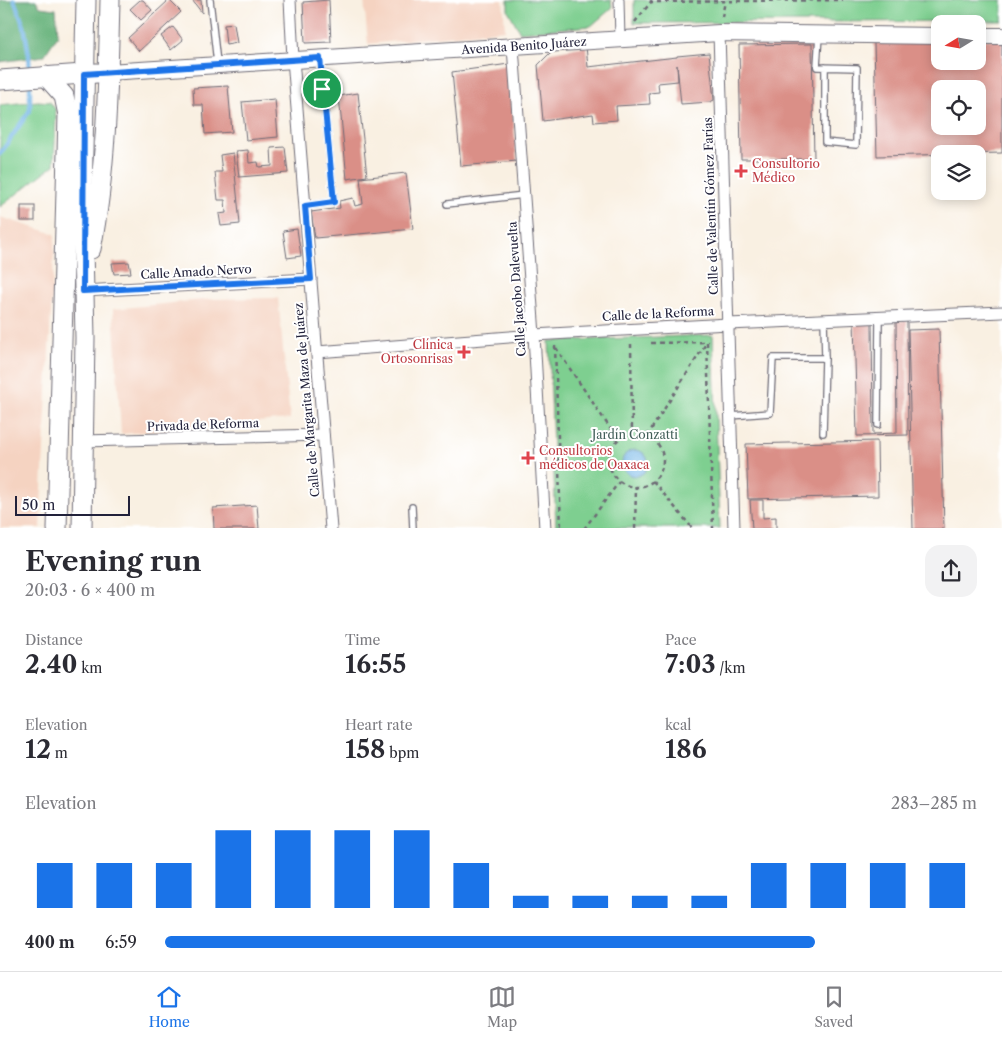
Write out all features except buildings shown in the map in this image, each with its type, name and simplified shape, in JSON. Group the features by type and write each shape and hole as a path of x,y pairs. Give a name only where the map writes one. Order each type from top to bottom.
{"main road":[{"path":"82,528 85,338 83,291 86,0"},
{"path":"62,323 83,291 99,206 108,72 110,0"},
{"name":"Avenida Benito Juárez","path":"108,72 719,33 931,36"},
{"path":"986,36 1002,36"},
{"path":"8,79 108,72"},
{"path":"46,76 64,96 68,115 57,528"}],"street":[{"name":"Calle de Margarita Maza de Juárez","path":"290,0 293,59 331,528"},
{"path":"619,0 620,39"},
{"name":"Calle de Valentín Gómez Farías","path":"719,33 734,528"},
{"name":"Calle Jacobo Dalevuelta","path":"513,47 534,335 545,528"},
{"name":"Calle Amado Nervo","path":"83,291 311,279"},
{"name":"Calle de la Reforma","path":"316,352 534,335 1002,312"},
{"name":"Privada de Reforma","path":"83,442 323,435"}],"lane":[{"path":"210,0 217,64"},
{"path":"819,35 817,67 825,67 857,68 856,145 825,142 825,67"},
{"path":"305,206 334,202 320,58"},
{"path":"447,204 524,195"},
{"path":"878,425 879,317"},
{"path":"823,432 824,320"},
{"path":"731,416 770,413 774,358 825,358"},
{"path":"412,507 413,528"}],"path":[{"path":"620,39 651,1 843,0"},
{"path":"650,343 707,342"},
{"path":"647,436 707,342"},
{"path":"707,342 713,528"},
{"path":"631,344 632,434"},
{"path":"555,346 618,440"},
{"path":"555,346 565,346"},
{"path":"555,346 561,528"},
{"path":"640,433 647,436 660,448 662,466 659,474 645,486 627,486 619,482 610,469 609,461 612,446 624,436 632,434 640,433"},
{"path":"653,481 693,528"},
{"path":"584,528 619,482"},
{"path":"636,487 636,528"}],"shaded area":[{"path":"364,0 503,0 505,30 368,44"},
{"path":"0,217 55,234 40,528 0,528"},
{"path":"278,298 290,419 121,434 113,309 212,299"}],"green space":[{"path":"0,0 36,0 40,7 56,9 58,35 44,56 0,62"},
{"path":"508,0 611,0 612,8 591,26 520,32 508,10"},
{"path":"634,0 1002,0 1002,21 986,21 986,15 931,15 931,21 634,23"},
{"path":"38,101 50,102 55,109 54,165 0,207 0,105"},
{"name":"Jardín Conzatti","path":"713,335 720,528 556,528 549,341"}],"water":[{"path":"635,450 644,454 648,463 644,472 635,476 626,472 622,463 626,454"}],"waterway":[{"path":"14,0 24,26 30,75"},
{"path":"0,154 30,110 30,82"}],"place":[{"name":"Consultorio Médico","path":"741,171"},
{"name":"Clínica Ortosonrisas","path":"464,352"},
{"name":"Consultorios médicos de Oaxaca","path":"528,458"}],"route":[{"path":"320,58 322,89 334,202 305,206 311,279 83,291 84,74 320,58"}]}
